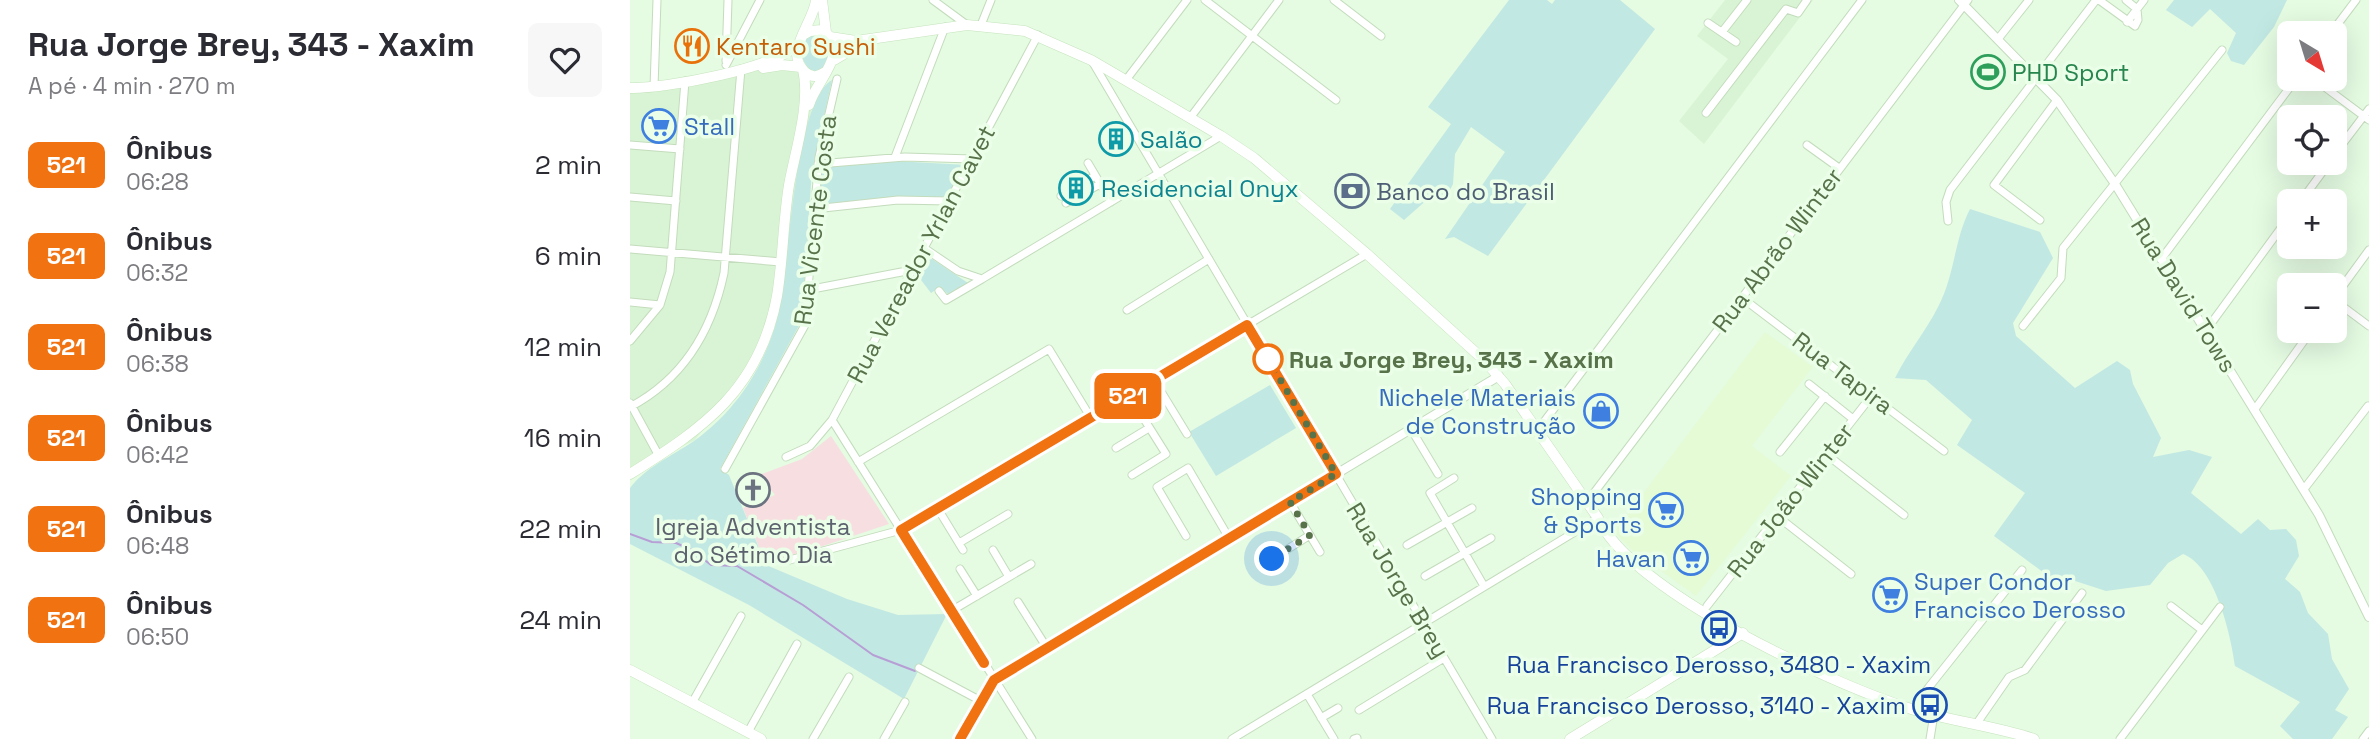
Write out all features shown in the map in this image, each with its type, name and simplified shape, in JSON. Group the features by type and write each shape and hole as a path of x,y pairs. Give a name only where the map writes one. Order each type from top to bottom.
{"main road":[{"path":"630,474 711,418 747,374 770,323 806,90 801,40 814,13 816,0"},
{"path":"822,0 834,60"},
{"path":"741,69 785,56 817,29 851,41 967,25 1038,35 1091,60 1254,158 1367,254 1499,376 1598,518 1610,540 1629,559 1727,628 1743,633"},
{"path":"795,156 813,92 834,60 851,50 905,34"},
{"path":"630,88 685,81 726,69 785,65 802,69 814,76 826,72"},
{"path":"1598,518 1634,555 1743,633 1829,680 1919,711 2034,739"},
{"path":"1570,739 1743,633"},
{"path":"630,670 761,739"}],"street":[{"path":"654,87 657,0"},
{"path":"726,69 728,0"},
{"path":"726,69 760,0"},
{"path":"933,0 967,25"},
{"path":"982,25 991,0"},
{"path":"1126,80 1187,0"},
{"path":"1205,0 1336,100"},
{"path":"1190,118 1279,0"},
{"path":"1334,0 1381,36"},
{"path":"1722,32 1746,0"},
{"path":"1706,113 1786,9 1798,13 1805,3 1795,0"},
{"path":"1537,431 1862,0"},
{"path":"1998,39 2029,0"},
{"path":"1948,220 1946,202 1950,190 2035,76 2099,0 2127,22 2137,24 2137,9 2144,0"},
{"path":"2126,0 2137,9"},
{"path":"2340,21 2356,0"},
{"name":"Rua David Tows","path":"1964,2 2057,100 2115,184 2304,489 2369,617"},
{"name":"Rua Abrão Winter","path":"1587,502 1964,2"},
{"path":"1708,23 1736,42"},
{"path":"895,157 945,27"},
{"name":"Rua Vereador Yrlan Cavet","path":"786,457 810,446 832,420 1038,35"},
{"path":"2024,326 2061,278 2063,248 2222,50"},
{"name":"Rua Jorge Brey","path":"1091,60 1492,739"},
{"path":"659,456 631,405 668,380 699,344 717,301 725,257 741,69"},
{"name":"Rua Vicente Costa","path":"725,469 802,333 818,164 837,79"},
{"path":"630,341 660,305 673,253 685,81"},
{"path":"2162,258 2287,91"},
{"path":"2330,91 2366,118"},
{"path":"2040,220 1994,185 2057,100"},
{"path":"2347,140 2366,118 2369,109"},
{"path":"939,291 946,300 1221,136"},
{"path":"630,145 680,149"},
{"path":"1807,145 1839,168"},
{"path":"818,164 895,157 972,159"},
{"path":"1088,163 1111,202"},
{"path":"1095,176 1064,200 1100,184"},
{"path":"630,197 676,201"},
{"path":"814,209 898,200 949,201"},
{"path":"2207,329 2277,233"},
{"path":"924,248 958,271 982,279"},
{"path":"630,249 781,262"},
{"path":"2347,281 2369,250"},
{"path":"786,561 901,530 1367,254"},
{"path":"1127,310 1209,259"},
{"path":"807,290 912,270"},
{"name":"Rua Tapira","path":"1741,297 1873,394 1944,451"},
{"path":"630,302 660,305"},
{"path":"2347,309 2369,326"},
{"path":"2255,409 2302,343"},
{"path":"858,462 1049,349 1091,418"},
{"path":"960,739 994,680 1499,376"},
{"path":"1154,380 1187,434"},
{"path":"1809,384 1853,419"},
{"name":"Rua João Winter","path":"1707,606 1873,394"},
{"path":"1129,395 1166,454 1132,475"},
{"path":"1780,452 1825,396"},
{"path":"2304,489 2368,406"},
{"path":"832,420 1032,739"},
{"path":"1116,448 1149,428"},
{"path":"1411,429 1438,474"},
{"path":"1826,454 1904,515"},
{"path":"630,468 646,464"},
{"path":"1186,536 1157,487 1188,468 1229,538"},
{"path":"1454,478 1430,493 1484,586"},
{"path":"1290,502 1320,552"},
{"path":"1407,545 1472,508"},
{"path":"938,509 961,547 1009,514"},
{"path":"1777,516 1851,574"},
{"path":"1232,739 1598,518"},
{"path":"1272,559 1310,535"},
{"path":"1425,576 1492,538"},
{"path":"993,550 1009,577"},
{"path":"951,611 1031,564"},
{"path":"960,569 977,596"},
{"path":"1919,711 1921,698 1929,687 2022,570"},
{"path":"1977,723 2009,677 2025,670 2082,593"},
{"path":"1018,602 1047,648"},
{"path":"2171,606 2202,630"},
{"path":"2120,739 2220,607"},
{"path":"692,703 741,616"},
{"path":"748,732 797,644"},
{"path":"1359,710 1444,658"},
{"path":"919,668 981,701"},
{"path":"813,739 849,677"},
{"path":"1307,694 1334,739"},
{"path":"884,739 905,702"},
{"path":"1321,718 1338,708"},
{"path":"1930,739 1934,714"},
{"path":"2363,739 2369,731"}],"shaded area":[{"path":"1509,0 1547,0 1552,4 1555,0 1620,0 1655,29 1488,256 1454,237 1445,239 1505,152 1471,127 1455,154 1453,184 1448,194 1429,198 1404,220 1390,209 1451,124 1428,107"},
{"path":"1725,0 1813,0 1704,144 1679,121 1728,59 1697,36"},
{"path":"2174,0 2287,0 2274,27 2244,65 2231,61 2227,53 2236,33 2210,9 2192,27 2166,10"},
{"path":"819,33 828,40 831,58 821,71 811,72 803,58 803,46 807,35"},
{"path":"790,65 815,86 786,274 754,362 695,440 630,473 630,83 685,81 741,69"},
{"path":"832,80 812,171 801,322 720,469 729,475 766,565 847,599 898,615 947,614 904,699 749,605 630,544 630,488 644,474 694,441 723,416 747,386 766,352 778,315 801,152 819,95"},
{"path":"895,161 967,165 949,197 898,197 818,206 821,166"},
{"path":"1970,209 2040,232 2053,258 2013,323 2016,336 2075,388 2117,361 2130,370 2133,384 2161,438 2153,457 2189,450 2212,457 2191,493 2241,534 2258,519 2270,530 2286,529 2296,540 2299,556 2285,579 2300,592 2308,613 2328,634 2332,659 2349,689 2335,710 2348,717 2332,739 2293,739 2280,726 2300,702 2235,666 2220,603 2204,572 2183,554 2168,563 2150,585 2106,591 2069,579 2062,586 1994,536 2025,493 1957,445 1972,420 1926,380 1895,378 1944,295"},
{"path":"929,257 968,283 948,294 940,287 931,293 918,276"},
{"path":"1765,332 1813,367 1752,446 1791,476 1696,596 1632,550 1614,532"},
{"path":"1270,385 1296,428 1216,476 1189,432"},
{"path":"831,436 889,524 766,565 743,508 775,495 759,475 802,459"}],"waterway":[{"path":"630,534 652,542 676,543 692,550 711,565 737,566 803,605 873,655 915,671"}],"bus line":[{"name":"521","path":"960,739 994,680 1336,474 1247,325 901,530 984,663"}],"place":[{"name":"Kentaro Sushi","path":"692,46"},
{"name":"PHD Sport","path":"1988,72"},
{"name":"Stall","path":"659,126"},
{"name":"Salão","path":"1116,139"},
{"name":"Residencial Onyx","path":"1076,188"},
{"name":"Banco do Brasil","path":"1352,191"},
{"name":"Rua Jorge Brey, 343 - Xaxim","path":"1268,359"},
{"name":"Nichele Materiais de Construção","path":"1601,411"},
{"name":"Igreja Adventista do Sétimo Dia","path":"753,490"},
{"name":"Shopping & Sports","path":"1666,510"},
{"name":"Havan","path":"1691,558"},
{"name":"Super Condor Francisco Derosso","path":"1890,595"},
{"name":"Rua Francisco Derosso, 3480 - Xaxim","path":"1719,628"},
{"name":"Rua Francisco Derosso, 3140 - Xaxim","path":"1930,705"}],"route":[{"path":"1268,359 1336,474 1290,502 1310,535 1272,559"}]}
